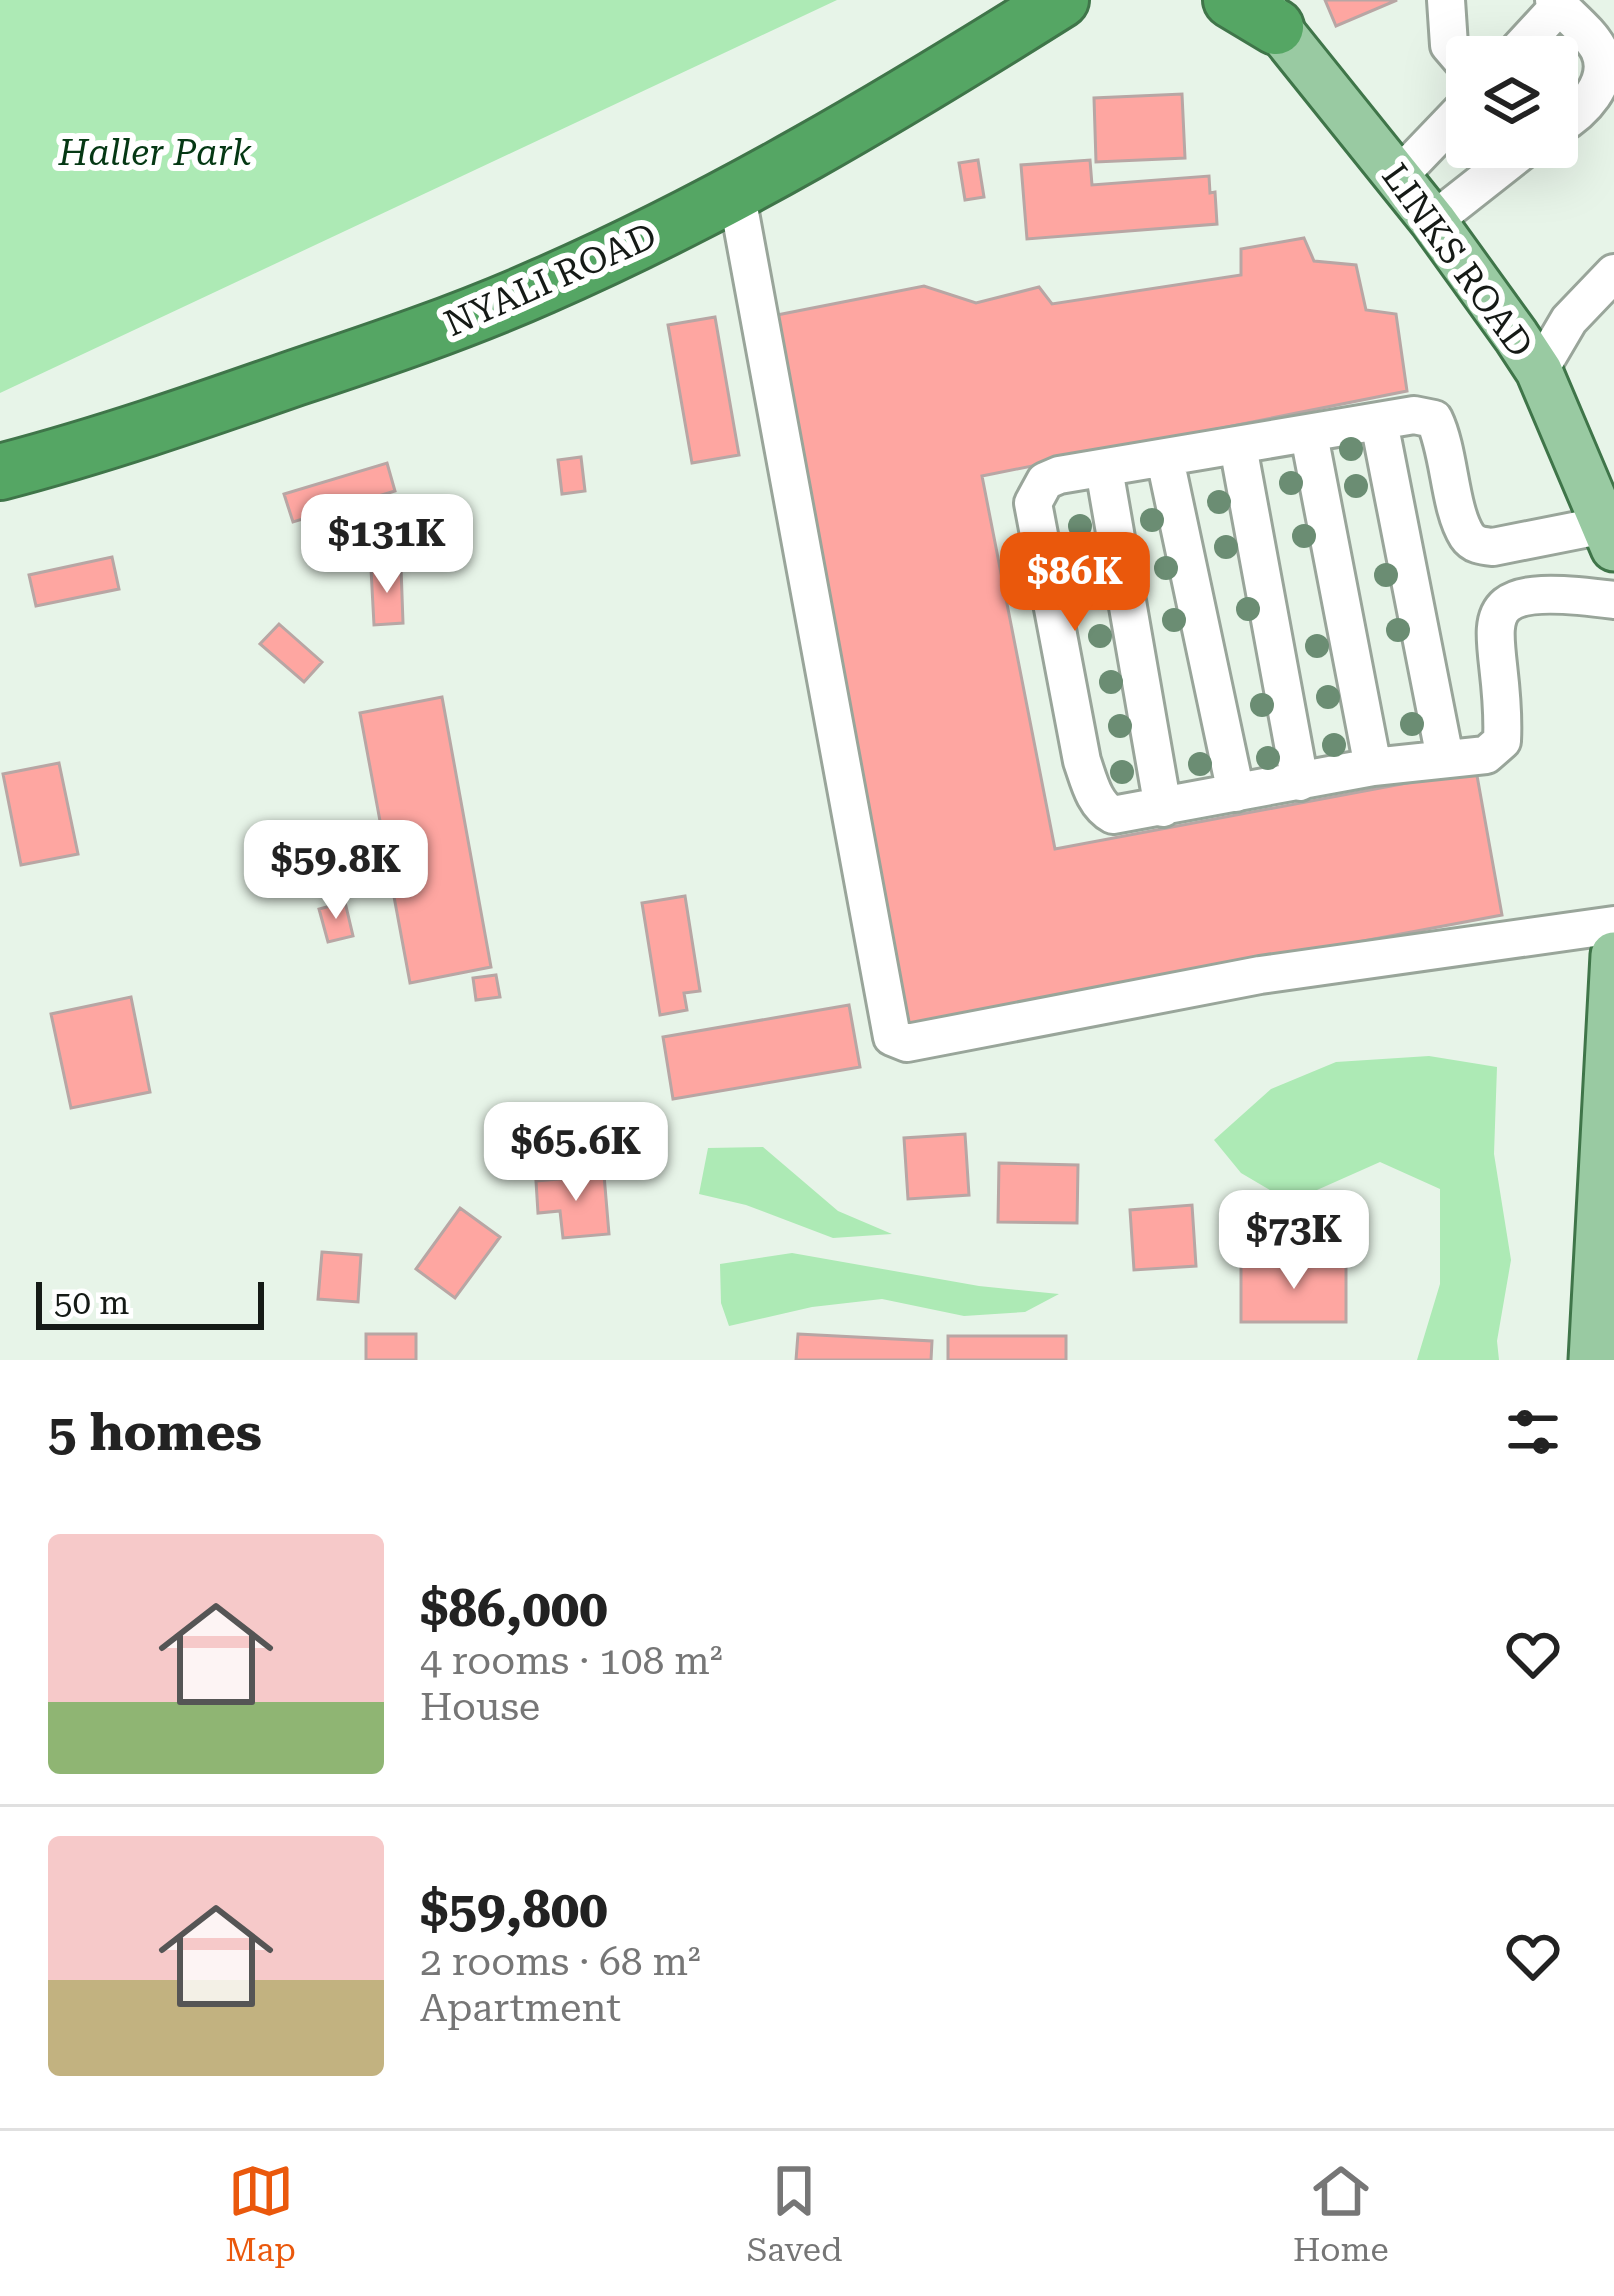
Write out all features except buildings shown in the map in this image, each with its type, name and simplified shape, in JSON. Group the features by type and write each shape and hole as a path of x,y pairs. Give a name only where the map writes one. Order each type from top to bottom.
{"highway":[{"name":"NYALI ROAD","path":"0,472 145,430 430,332 542,287 736,190 921,89 1061,0"}],"main road":[{"name":"LINKS ROAD","path":"1256,7 1433,221 1539,371 1609,537"},
{"path":"1592,1360 1614,956"}],"street":[{"path":"1446,0 1448,36"},
{"path":"1530,36 1557,3 1598,47 1603,63 1596,92 1578,115"},
{"path":"1398,177 1446,127"},
{"path":"1433,221 1500,168"},
{"path":"736,190 892,1037 908,1043 1260,975 1614,925"},
{"path":"1539,371 1569,320 1614,273"},
{"path":"1609,537 1493,547 1475,544 1461,522 1434,419 1414,415 1045,481 1033,503 1082,761 1094,793 1113,815 1373,767 1486,755 1502,741 1504,713 1492,641 1496,619 1505,605 1518,598 1562,593 1614,600"},
{"path":"1379,422 1444,758"},
{"path":"1309,435 1373,767"},
{"path":"1238,446 1300,782"},
{"path":"1165,459 1237,793"},
{"path":"1104,469 1163,808"}],"green space":[{"name":"Haller Park","path":"0,0 837,0 0,393"},
{"path":"1429,1056 1497,1067 1494,1154 1511,1260 1497,1341 1499,1360 1417,1360 1440,1284 1440,1189 1380,1162 1290,1202 1241,1173 1214,1140 1271,1089 1336,1062"},
{"path":"763,1147 838,1211 892,1234 833,1238 746,1205 699,1194 708,1148"},
{"path":"792,1253 979,1286 1059,1294 1025,1312 964,1316 882,1299 812,1307 729,1326 721,1303 720,1264"}]}
